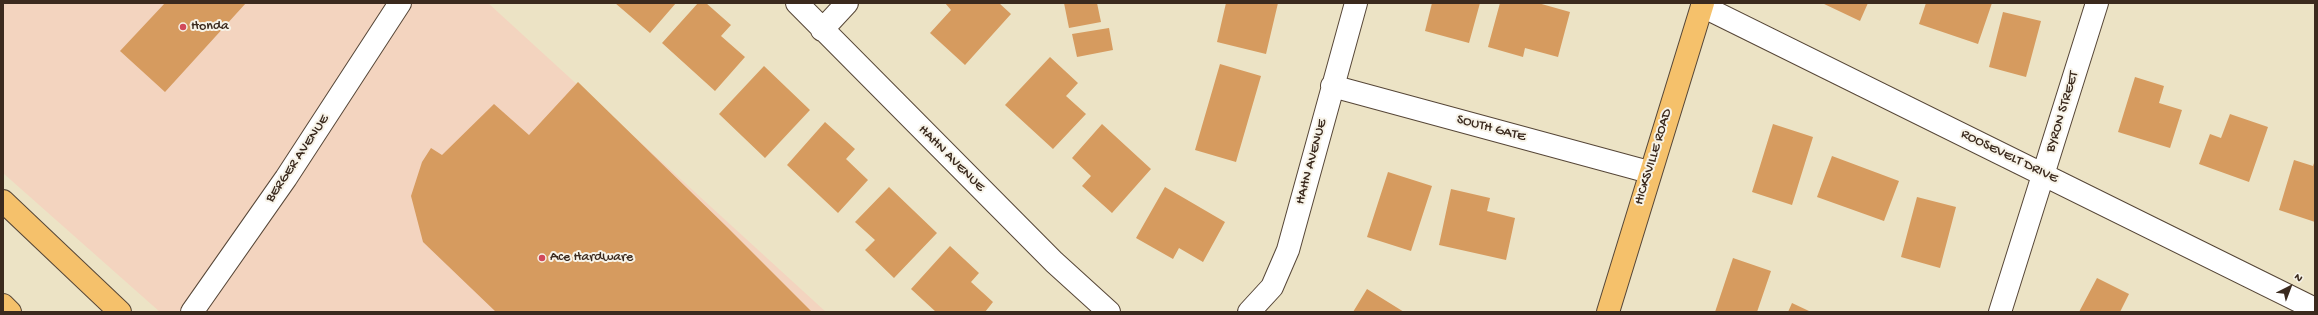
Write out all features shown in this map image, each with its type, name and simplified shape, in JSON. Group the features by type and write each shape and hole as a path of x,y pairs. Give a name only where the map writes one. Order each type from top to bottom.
{"main road":[{"name":"HICKSVILLE ROAD","path":"1608,312 1649,172 1703,5"},
{"path":"3,201 120,312"},
{"path":"3,305 10,312"}],"street":[{"name":"BERGER AVENUE","path":"192,312 286,178 400,3"},
{"name":"HAHN AVENUE","path":"797,3 822,30 1054,262 1109,312"},
{"path":"822,30 847,3"},
{"name":"HAHN AVENUE","path":"1249,312 1272,287 1288,250 1356,3"},
{"name":"BYRON STREET","path":"2000,312 2097,3"},
{"name":"ROOSEVELT DRIVE","path":"1703,5 2315,308"},
{"name":"SOUTH GATE","path":"1332,86 1649,172"}],"shaded area":[{"path":"3,3 488,3 826,312 160,312 3,173"}],"building":[{"name":"Honda","path":"165,3 246,3 165,92 120,51"},
{"path":"615,3 676,3 650,33"},
{"path":"698,3 706,3 731,25 721,36 745,57 715,91 662,43"},
{"path":"945,3 999,3 1011,14 965,65 930,33 951,10"},
{"path":"1064,3 1097,3 1101,22 1069,28"},
{"path":"1226,3 1278,3 1266,54 1217,42"},
{"path":"1432,3 1480,3 1469,43 1425,31"},
{"path":"1500,3 1538,3 1570,12 1558,57 1525,48 1523,57 1488,47"},
{"path":"1822,3 1868,3 1860,21"},
{"path":"1926,3 1992,3 1978,44 1919,24"},
{"path":"2003,12 2041,21 2026,77 1989,67"},
{"path":"1109,28 1113,50 1077,57 1072,34"},
{"path":"1050,57 1078,83 1066,96 1086,114 1053,149 1005,105"},
{"path":"1220,64 1261,76 1236,162 1195,150"},
{"path":"764,66 810,110 765,158 719,114"},
{"path":"2135,77 2164,86 2159,103 2182,110 2170,148 2118,132"},
{"path":"578,82 812,312 496,312 423,242 411,196 422,162 431,148 442,155 494,104 529,135"},
{"path":"2230,114 2268,127 2249,182 2199,164 2210,134 2221,138"},
{"path":"825,122 855,149 846,159 868,180 838,213 787,165"},
{"path":"1102,124 1151,169 1112,213 1082,186 1091,176 1072,158"},
{"path":"1773,124 1813,137 1792,205 1752,192"},
{"path":"1832,156 1899,181 1884,221 1817,197"},
{"path":"2294,160 2313,166 2315,160 2315,222 2279,210"},
{"path":"1388,172 1432,186 1411,251 1367,237"},
{"path":"889,187 937,233 894,278 865,250 875,240 855,222"},
{"path":"1165,187 1225,222 1203,262 1179,248 1173,259 1136,238"},
{"path":"1451,189 1490,198 1487,211 1515,218 1506,260 1439,245"},
{"path":"1917,197 1956,207 1940,268 1901,257"},
{"path":"950,246 979,273 971,282 993,302 985,312 936,312 911,289"},
{"path":"1733,258 1771,271 1757,312 1715,312"},
{"path":"2097,278 2129,294 2120,312 2079,312"},
{"path":"1367,289 1404,312 1353,312"},
{"path":"1792,303 1809,311 1809,312 1788,312"}],"place":[{"name":"Honda","path":"183,27"},
{"name":"Ace Hardware","path":"542,258"}]}
